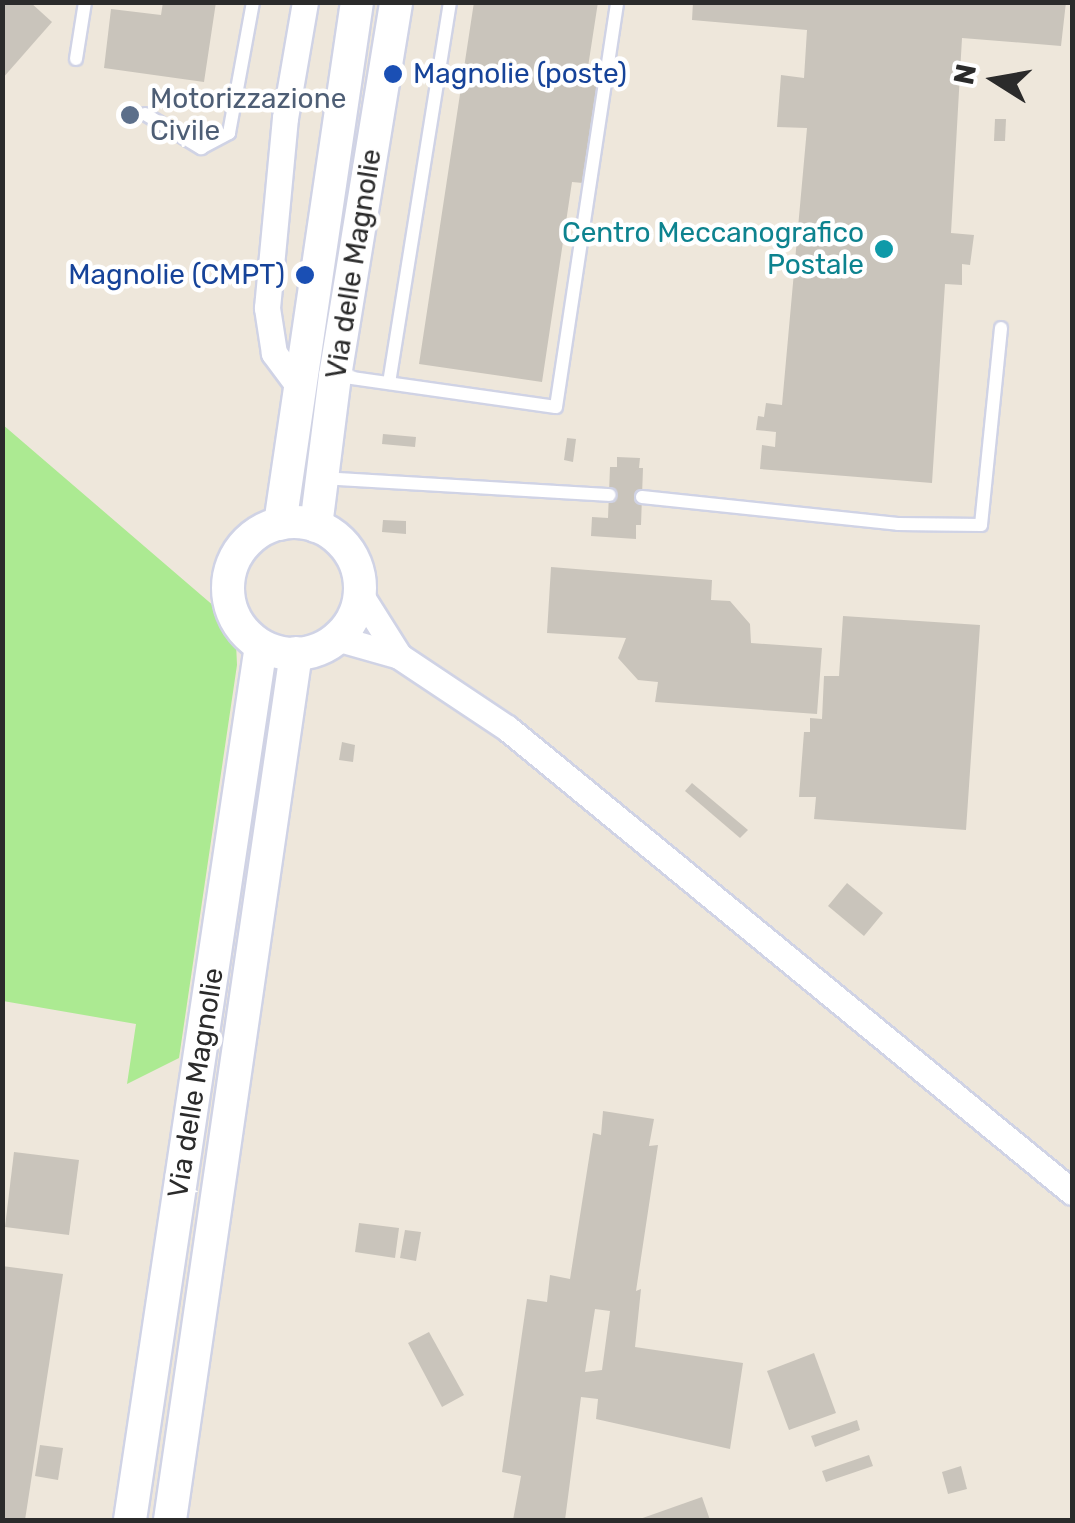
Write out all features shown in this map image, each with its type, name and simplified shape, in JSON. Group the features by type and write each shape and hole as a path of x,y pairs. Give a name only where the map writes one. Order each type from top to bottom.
{"street":[{"path":"300,388 274,354 267,308 286,118 305,2"},
{"name":"Via delle Magnolie","path":"280,524 357,2"},
{"name":"Via delle Magnolie","path":"316,526 396,2"},
{"path":"280,524 316,526 335,536 350,552 360,594 354,616 324,647 296,654 262,646 235,619 228,582 242,546 256,534 280,524"},
{"path":"360,594 399,656"},
{"path":"336,638 399,656 507,728 1072,1192"},
{"name":"Via delle Magnolie","path":"130,1520 262,646"},
{"name":"Via delle Magnolie","path":"170,1520 296,654"}],"lane":[{"path":"76,59 84,2"},
{"path":"145,114 201,148 229,133 253,2"},
{"path":"389,382 450,2"},
{"path":"336,376 556,407 617,2"},
{"path":"642,497 898,524 981,525 1001,328"},
{"path":"321,478 609,495"}],"green space":[{"path":"2,424 215,607 236,643 237,665 179,1058 127,1084 136,1024 3,1001"}],"building":[{"path":"2,2 30,2 52,22 2,79"},
{"path":"163,2 216,2 204,82 104,68 111,9 161,15"},
{"path":"474,2 598,2 586,80 599,82 583,183 572,182 542,382 419,364"},
{"name":"Centro Meccanografico Postale","path":"693,2 1066,2 1061,46 962,38 951,233 974,235 970,265 962,264 962,285 945,284 932,483 760,469 762,445 775,447 776,432 756,430 758,416 764,417 766,403 782,405 807,128 777,127 781,75 804,78 807,30 692,20"},
{"path":"995,119 1006,119 1005,141 994,141"},
{"path":"383,434 416,437 415,447 382,444"},
{"path":"567,438 576,439 573,462 564,460"},
{"path":"617,457 640,458 639,468 643,468 641,525 636,525 636,539 591,536 592,517 608,518 610,467 617,467"},
{"path":"383,520 406,521 406,534 382,532"},
{"path":"551,567 712,580 711,600 730,601 750,624 751,643 822,648 817,714 655,702 658,682 638,680 618,658 626,638 547,633"},
{"path":"843,616 980,625 966,830 814,819 816,797 799,797 804,732 810,732 810,718 822,719 824,676 839,676"},
{"path":"342,742 355,745 353,762 339,760"},
{"path":"692,783 748,830 740,838 685,791"},
{"path":"847,883 883,913 864,936 828,906"},
{"path":"603,1111 654,1119 649,1146 658,1145 636,1291 641,1289 635,1347 743,1363 730,1449 596,1419 598,1399 581,1397 565,1520 513,1520 521,1476 502,1472 527,1299 547,1302 550,1275 570,1279 593,1133 601,1135","holes":["595,1309 610,1311 602,1370 585,1372"]},
{"path":"14,1152 79,1160 69,1235 5,1227"},
{"path":"359,1223 399,1228 395,1258 355,1252"},
{"path":"405,1230 421,1232 416,1261 400,1258"},
{"path":"2,1266 63,1274 25,1520 2,1520"},
{"path":"429,1332 464,1395 442,1407 408,1343"},
{"path":"814,1353 836,1413 789,1430 767,1371"},
{"path":"857,1420 860,1430 815,1447 811,1436"},
{"path":"40,1445 63,1448 58,1480 35,1476"},
{"path":"869,1455 873,1466 826,1482 822,1471"},
{"path":"961,1466 967,1489 948,1494 942,1472"},
{"path":"702,1497 710,1520 637,1520"}],"place":[{"name":"Magnolie (poste)","path":"393,74"},
{"name":"Motorizzazione Civile","path":"130,115"},
{"name":"Centro Meccanografico Postale","path":"884,249"},
{"name":"Magnolie (CMPT)","path":"305,275"}]}
